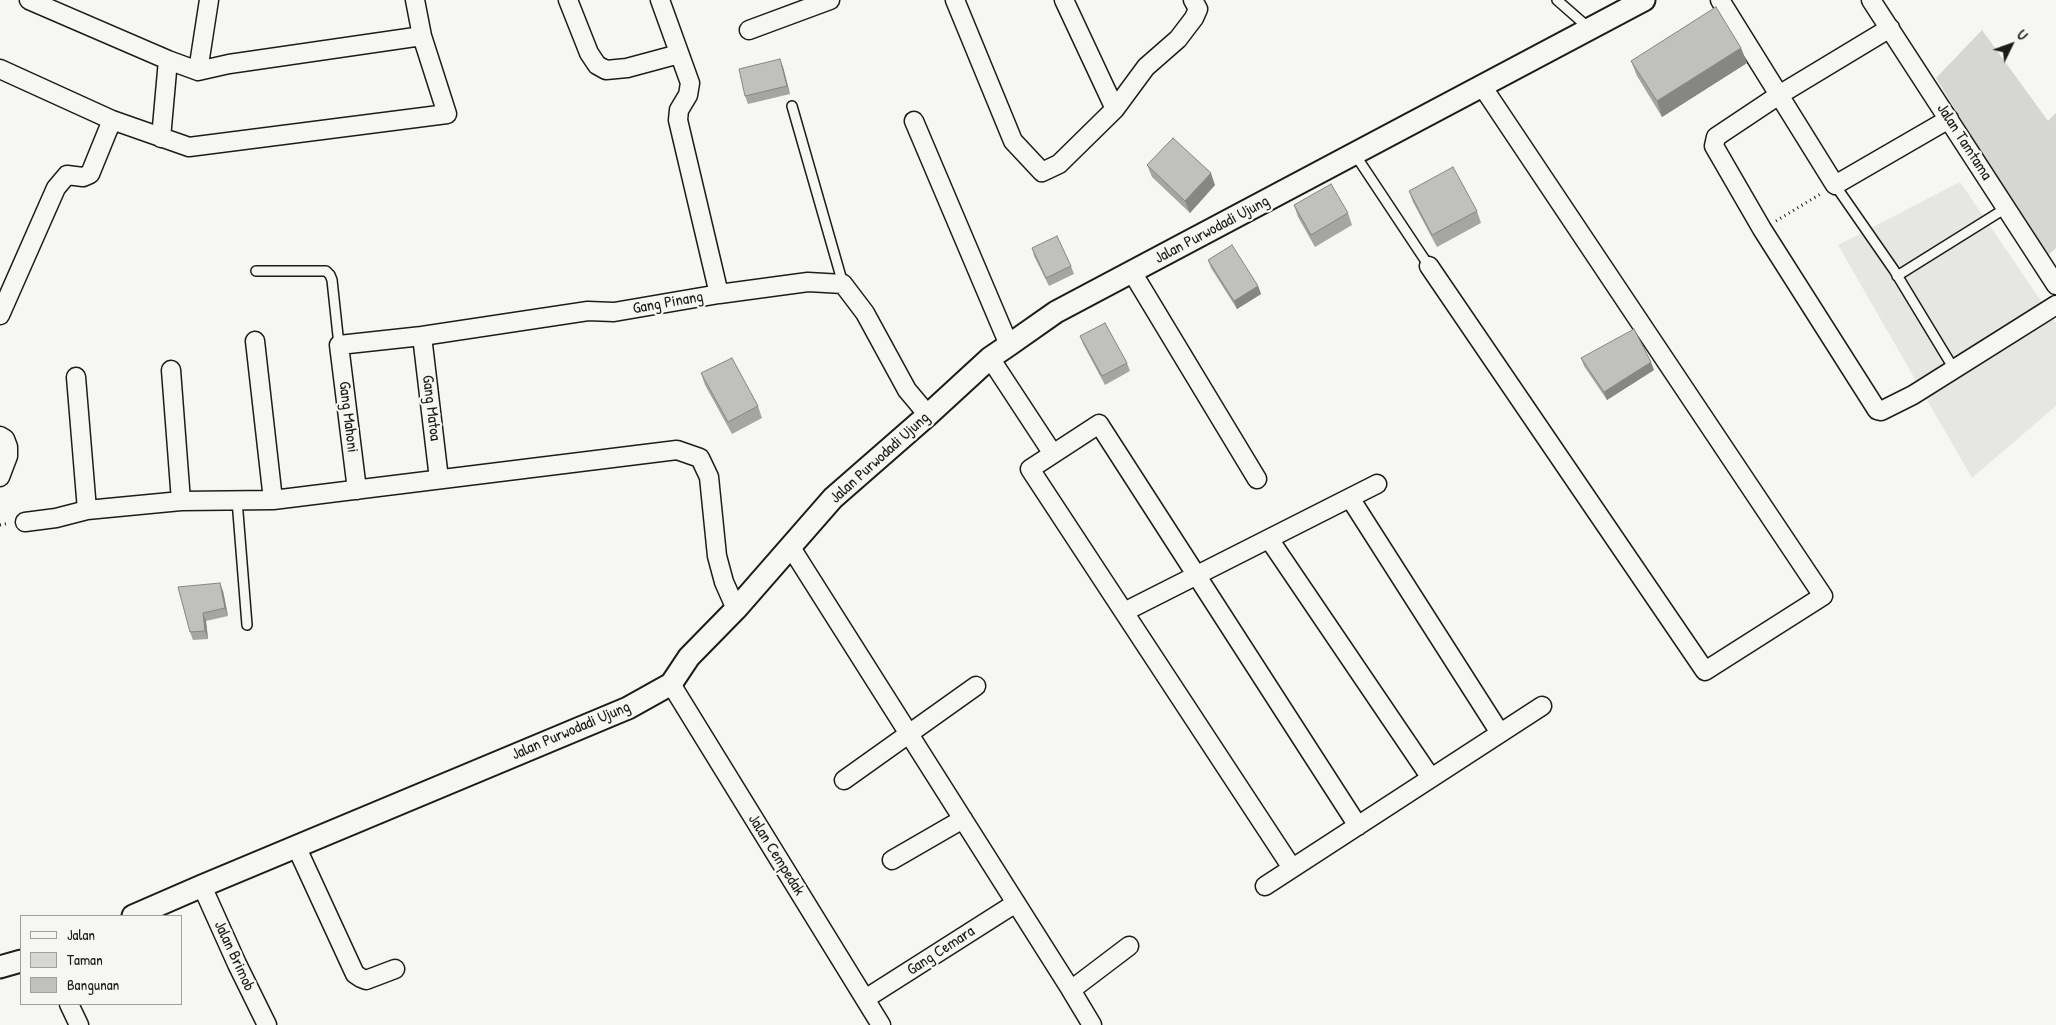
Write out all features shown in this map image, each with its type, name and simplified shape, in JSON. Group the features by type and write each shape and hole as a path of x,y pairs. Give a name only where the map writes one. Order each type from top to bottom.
{"street":[{"path":"29,0 198,71 229,64 422,36"},
{"path":"198,71 209,0"},
{"path":"0,69 112,120 189,147 447,114 422,36 415,0"},
{"path":"568,0 589,53 597,65 606,70 627,68 678,54"},
{"path":"660,0 690,84 688,95 679,110 678,120 719,294"},
{"path":"749,30 830,0"},
{"path":"955,0 1014,141 1042,172 1059,164 1115,110 1146,67 1178,39 1194,18 1198,9 1193,0"},
{"path":"1064,0 1115,110"},
{"name":"Jalan Purwodadi Ujung","path":"135,915 628,708 671,684 689,657 736,608 833,498 990,358 1009,344 1056,312 1644,0"},
{"path":"1720,0 1835,185 1949,119"},
{"name":"Jalan Tamtama","path":"1872,0 2055,281"},
{"path":"1890,28 1779,94 1716,137 1714,146 1762,229 1877,410 1884,411 2056,305"},
{"path":"161,138 168,60"},
{"path":"1429,266 1705,671 1823,596 1482,86"},
{"path":"0,314 56,188 67,175 83,177 90,174 112,120"},
{"path":"914,121 1009,344"},
{"path":"1132,272 1257,479"},
{"name":"Gang Pinang","path":"339,344 422,336 588,311 614,312 719,294 808,282 843,284"},
{"path":"843,284 865,313 907,390 928,415"},
{"name":"Gang Matoa","path":"422,336 440,479"},
{"path":"255,341 273,500"},
{"name":"Gang Mahoni","path":"339,344 357,490"},
{"path":"990,358 1053,454"},
{"path":"171,370 182,501"},
{"path":"76,377 87,510"},
{"path":"1292,868 1030,469 1099,424 1358,826"},
{"path":"0,436 5,439 8,447 8,456 0,477"},
{"path":"25,522 56,518 87,510 182,501 273,500 677,450 700,458 709,477 717,556 724,582 736,608"},
{"path":"1124,612 1378,484"},
{"path":"1350,498 1500,733"},
{"path":"1270,539 1431,778"},
{"path":"790,546 910,733 1092,1025"},
{"name":"Jalan Cempedak","path":"671,684 881,1025"},
{"path":"844,780 976,686"},
{"path":"1265,886 1542,706"},
{"path":"892,860 964,819"},
{"path":"296,846 355,974 366,980 395,969"},
{"name":"Jalan Brimob","path":"202,886 267,1025"},
{"name":"Gang Cemara","path":"865,999 1016,903"},
{"path":"1071,990 1129,946"},
{"path":"0,967 20,961"},
{"path":"69,1005 79,1025"}],"lane":[{"path":"1557,0 1590,28"},
{"path":"792,106 843,284"},
{"path":"1354,153 1429,266"},
{"path":"1835,185 1897,276 1954,369"},
{"path":"1897,276 2006,208"},
{"path":"256,271 326,271 332,280 339,344"},
{"path":"237,500 247,626"}],"path":[{"path":"1762,229 1835,185"}],"shaded area":[{"path":"1960,182 2056,323 2056,406 1972,478 1838,245"}],"green space":[{"path":"1982,30 2048,121 2056,113 2056,248 2045,258 1936,78"}],"building":[{"path":"1716,7 1741,48 1657,101 1631,61"},
{"path":"780,59 787,86 745,96 739,69"},
{"path":"1173,138 1211,173 1185,201 1147,165"},
{"path":"1453,167 1477,211 1432,235 1409,191"},
{"path":"1331,184 1348,213 1311,235 1294,205"},
{"path":"1057,236 1071,266 1046,278 1032,248"},
{"path":"1232,245 1258,286 1234,301 1208,260"},
{"path":"1105,323 1127,363 1102,376 1080,336"},
{"path":"1634,329 1651,362 1604,392 1581,358"},
{"path":"732,358 758,406 728,422 701,373"},
{"path":"220,583 225,608 203,613 205,631 190,632 178,587"}]}
